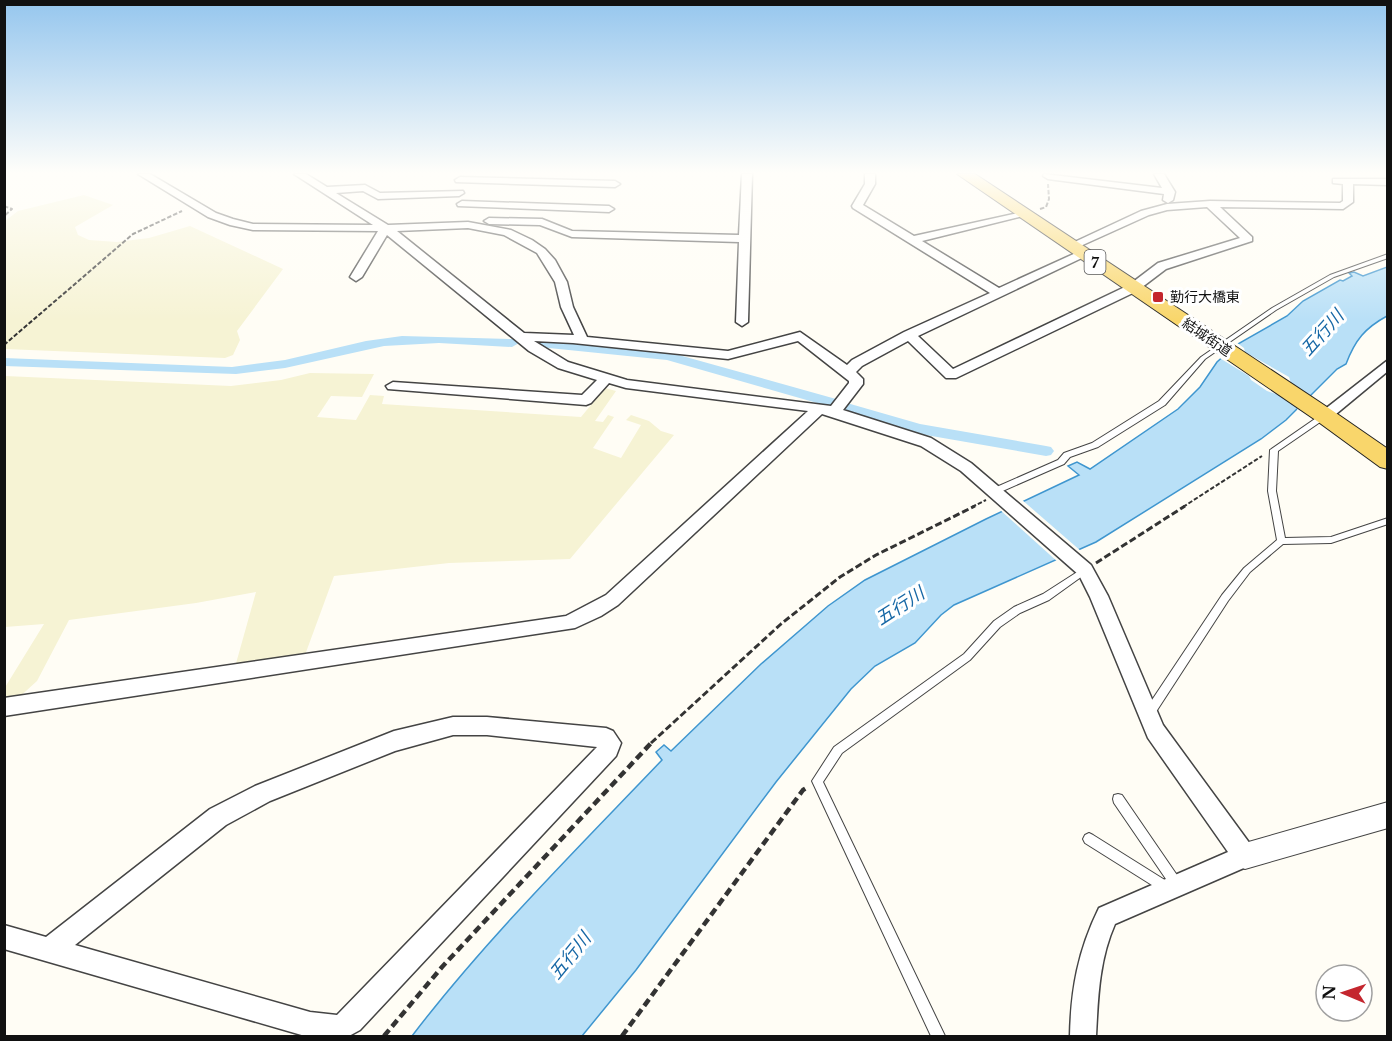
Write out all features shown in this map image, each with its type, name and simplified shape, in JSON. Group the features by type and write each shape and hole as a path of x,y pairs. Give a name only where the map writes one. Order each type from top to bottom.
{"main road":[{"name":"結城街道","path":"1037,223 1388,461"}],"street":[{"path":"233,223 253,227 386,228 481,223"},
{"path":"377,223 522,337 563,365 605,378 667,391 723,394 827,410 926,442 966,467 1082,567 1099,596 1155,731 1245,856"},
{"path":"467,223 507,232 541,251 561,282 567,308 583,341"},
{"path":"543,223 568,233 584,223"},
{"path":"679,223 744,239"},
{"path":"742,322 745,223"},
{"path":"883,223 999,294"},
{"path":"911,240 983,223"},
{"path":"848,372 856,363 999,294 1127,223"},
{"path":"909,336 951,375 1133,288 1161,266 1248,239 1230,223"},
{"path":"356,277 386,228"},
{"path":"4,707 568,623 595,611 612,600 856,384 856,379 848,372 800,336 728,355 522,337"},
{"path":"1322,414 1388,364"},
{"path":"393,386 586,400 605,378"},
{"path":"4,937 49,950 310,1025 339,1029 359,1012 601,758 611,743 598,737 487,726 453,726 394,741 264,793 218,817 49,950"},
{"path":"1079,1035 1095,942 1107,916 1245,856 1388,815"}],"lane":[{"path":"998,494 1061,462 1067,455 1095,445 1162,403 1203,358 1223,348 1274,309 1332,276 1388,256"},
{"path":"1281,541 1272,491 1274,450 1322,414"},
{"path":"1148,715 1225,598 1247,570 1281,541 1331,540 1388,521"},
{"path":"938,1036 817,781 837,750 967,657 997,624 1017,610 1046,597 1082,567"},
{"path":"1118,799 1173,887"},
{"path":"1089,839 1173,887"}],"path":[{"path":"4,345 133,234 162,223"},
{"path":"1082,567 1274,450"},
{"path":"384,1036 442,967 654,740 782,624 840,577 876,555 998,494"},
{"path":"622,1036 803,790 817,781"}],"shaded area":[{"path":"5,223 83,223 75,227 78,235 89,240 117,242 149,238 190,226 283,269 237,331 240,340 233,355 225,358 5,349"},
{"path":"310,373 374,374 362,397 331,396 317,417 356,420 370,395 384,396 382,404 581,417 605,388 616,391 595,421 603,422 608,415 614,417 593,448 621,458 641,425 626,420 631,415 649,421 661,431 674,435 570,559 449,563 334,576 305,655 235,667 256,592 196,603 69,620 37,681 16,700 5,702 4,689 44,624 5,627 5,376 231,386 281,380"}],"water":[{"name":"五行川","path":"1387,267 1387,316 1367,330 1357,341 1346,364 1337,369 1286,420 1261,439 1096,542 954,605 941,615 915,643 875,666 851,689 776,782 636,970 582,1036 412,1036 501,929 662,760 656,752 664,745 671,751 761,664 828,606 865,580 1079,475 1068,466 1077,462 1090,469 1178,409 1200,387 1217,362 1236,345 1287,316 1303,301 1340,280 1343,281 1352,276 1349,273 1354,272 1363,276"}],"pier":[{"path":"1236,342 1244,348 1245,352 1289,377 1291,383 1313,397 1299,412 1296,407 1279,395 1267,391 1249,376 1218,357"},
{"path":"1021,499 1082,552 1059,563 999,509"}],"waterway":[{"path":"236,370 285,364 402,340 512,343"},
{"path":"544,344 668,356 831,402"},
{"path":"4,362 228,370"},
{"path":"847,408 895,424 1046,451"}],"place":[{"name":"勤行大橋東","path":"1158,297"}]}
